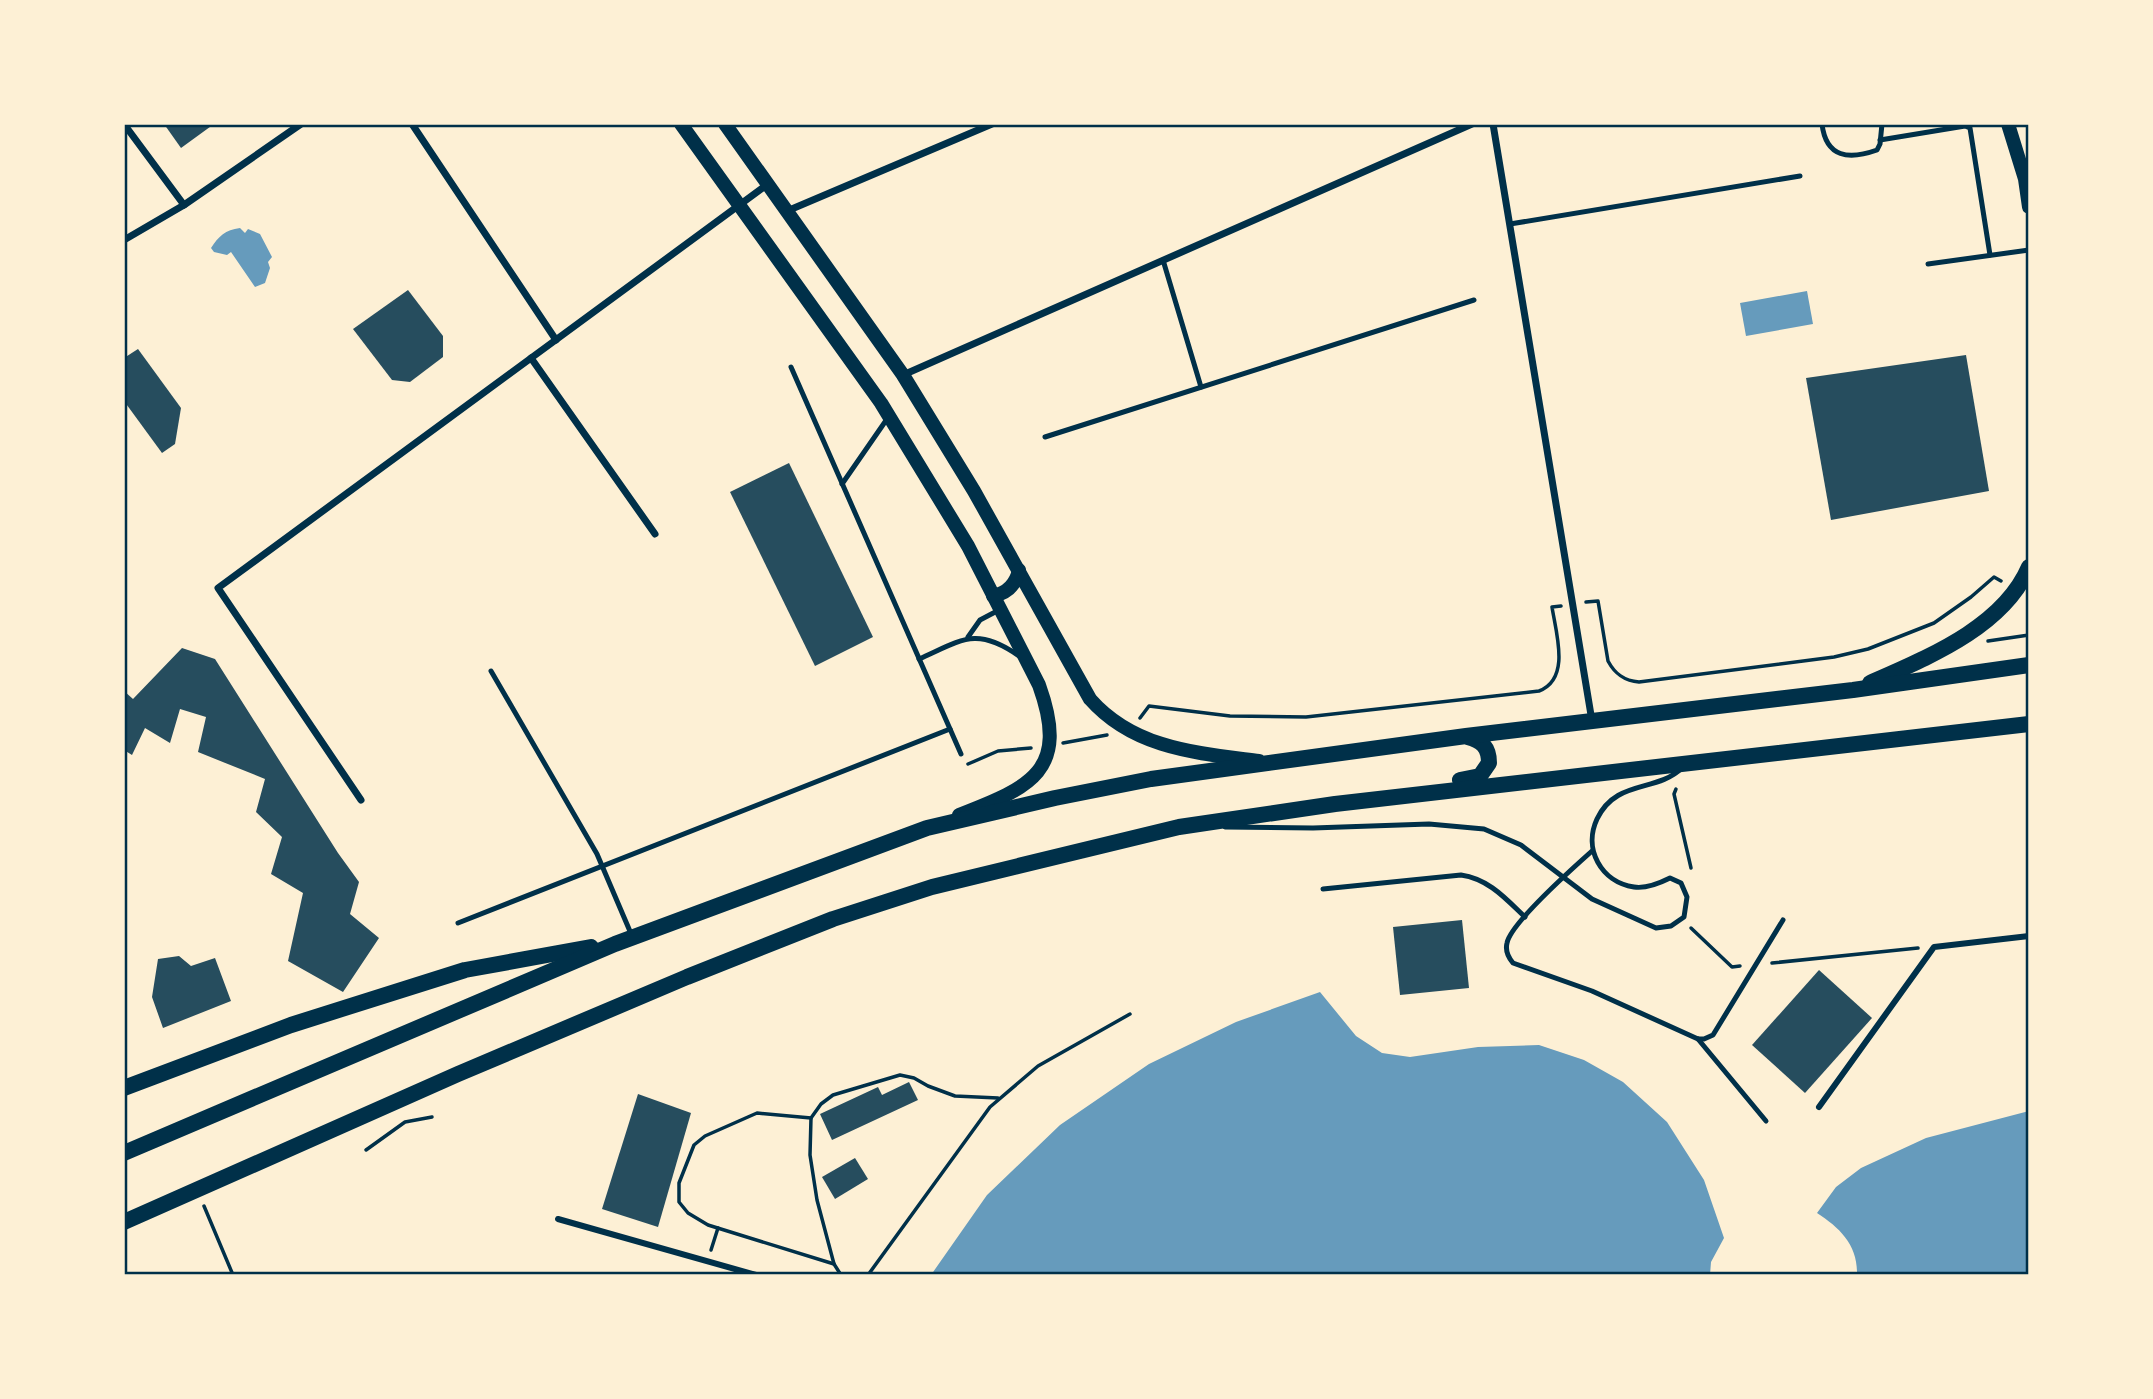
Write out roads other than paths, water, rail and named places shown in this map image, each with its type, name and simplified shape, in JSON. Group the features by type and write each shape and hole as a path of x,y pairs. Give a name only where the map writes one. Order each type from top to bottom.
{"main road":[{"path":"124,1153 632,936 927,828 1012,792 1043,768 1050,746 1049,717 1039,685 968,546 889,416 681,124"},
{"path":"725,124 903,375 974,491 1090,699 1115,723 1142,737 1179,748 1269,763"},
{"path":"2008,124 2025,179 2029,207"},
{"path":"1853,690 1961,639 1998,608 2013,592 2029,567"},
{"path":"993,596 1007,591 1013,585 1019,570"},
{"path":"927,828 1151,779 1466,736 1853,690 2029,665"},
{"path":"124,1222 458,1074 832,919 932,887 1180,827 1335,804 2029,724"},
{"path":"1335,804 1346,796 1359,792 1480,776 1489,764 1487,749 1479,740 1466,736"},
{"path":"124,1088 291,1025 465,970 615,944"}],"street":[{"path":"124,124 184,205"},
{"path":"124,240 184,205 301,124"},
{"path":"412,124 556,340"},
{"path":"787,211 992,124"},
{"path":"903,375 1472,124"},
{"path":"1493,124 1592,721"},
{"path":"361,800 219,588 768,184"},
{"path":"531,358 655,534"},
{"path":"1819,1107 1934,947 2029,936"},
{"path":"558,1219 756,1275"}],"lane":[{"path":"1822,124 1825,140 1833,150 1840,154 1854,155 1873,152 1879,148 1882,124"},
{"path":"1880,140 1965,126 1970,128 1990,255"},
{"path":"1510,224 1800,176"},
{"path":"1928,264 2029,250"},
{"path":"1163,260 1201,387"},
{"path":"1045,437 1475,300"},
{"path":"791,367 961,754"},
{"path":"842,484 889,416"},
{"path":"919,659 968,637 980,620 1000,610"},
{"path":"968,637 1005,647 1027,662"},
{"path":"491,671 597,854 632,936"},
{"path":"458,923 950,729"},
{"path":"1180,827 1313,828 1429,824 1484,829 1521,845 1592,900 1656,928 1671,926 1684,917 1687,897 1681,883 1670,878 1636,888 1604,872 1592,851 1593,828 1612,800 1630,788 1672,776 1686,764"},
{"path":"1592,851 1525,917 1508,939 1508,958 1513,963 1592,991 1698,1039 1713,1035 1783,920"},
{"path":"1323,889 1470,876 1494,889 1525,917"},
{"path":"1698,1039 1766,1121"}],"water":[{"path":"240,228 245,233 248,229 260,234 272,257 268,262 270,268 265,283 255,287 231,252 227,255 214,252 211,248 223,234"},
{"path":"1807,291 1813,324 1746,336 1740,303"},
{"path":"1320,992 1356,1036 1382,1053 1410,1057 1478,1047 1539,1045 1584,1060 1623,1082 1667,1122 1704,1180 1724,1238 1711,1262 1710,1275 931,1275 987,1195 1060,1125 1149,1064 1236,1022"},
{"path":"2029,1111 2029,1275 1857,1275 1857,1264 1846,1238 1817,1213 1836,1187 1861,1168 1926,1138"}]}
